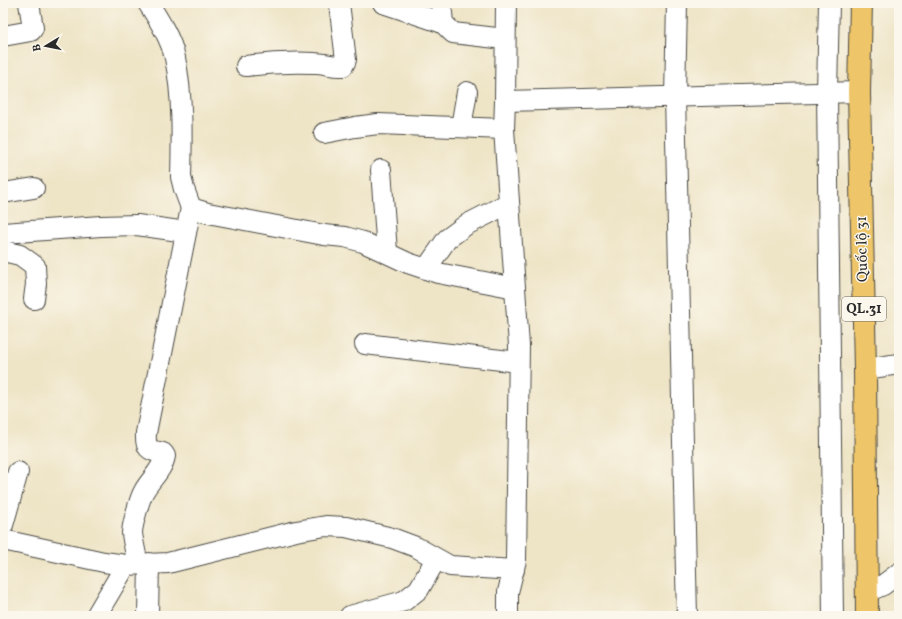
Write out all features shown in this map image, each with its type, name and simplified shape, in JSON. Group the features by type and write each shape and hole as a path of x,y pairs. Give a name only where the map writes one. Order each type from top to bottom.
{"highway":[{"name":"Quốc lộ 31","path":"861,3 859,92 865,368 867,616"}],"street":[{"path":"3,36 31,31 33,28 29,3"},
{"path":"148,3 169,40 175,57 180,100 181,177 191,208 146,433 146,440 149,449 151,451 163,453 165,459 143,492 132,531 148,616"},
{"path":"246,66 294,62 343,66 346,60 339,3"},
{"path":"383,3 443,23 453,33 505,39"},
{"path":"441,3 443,23"},
{"path":"506,3 504,129 515,288 518,362 516,560 508,592 508,616"},
{"path":"677,3 675,96 687,616"},
{"path":"829,3 827,92 833,616"},
{"path":"461,128 467,92"},
{"path":"505,100 859,92"},
{"path":"324,133 378,124 504,129"},
{"path":"381,170 387,252"},
{"path":"3,193 34,188"},
{"path":"426,269 447,239 466,225 509,203"},
{"path":"191,208 208,213 345,237 364,242 426,269 515,288"},
{"path":"3,233 137,225 186,232"},
{"path":"3,250 20,255 36,266 34,299"},
{"path":"365,344 518,362"},
{"path":"865,368 899,364"},
{"path":"3,525 18,472"},
{"path":"3,540 104,562 138,564 168,563 296,531 326,526 346,527 392,538 416,547 450,566 514,570"},
{"path":"350,616 404,601 420,589 436,559"},
{"path":"97,614 138,564"},
{"path":"867,592 883,585 899,573"}]}
